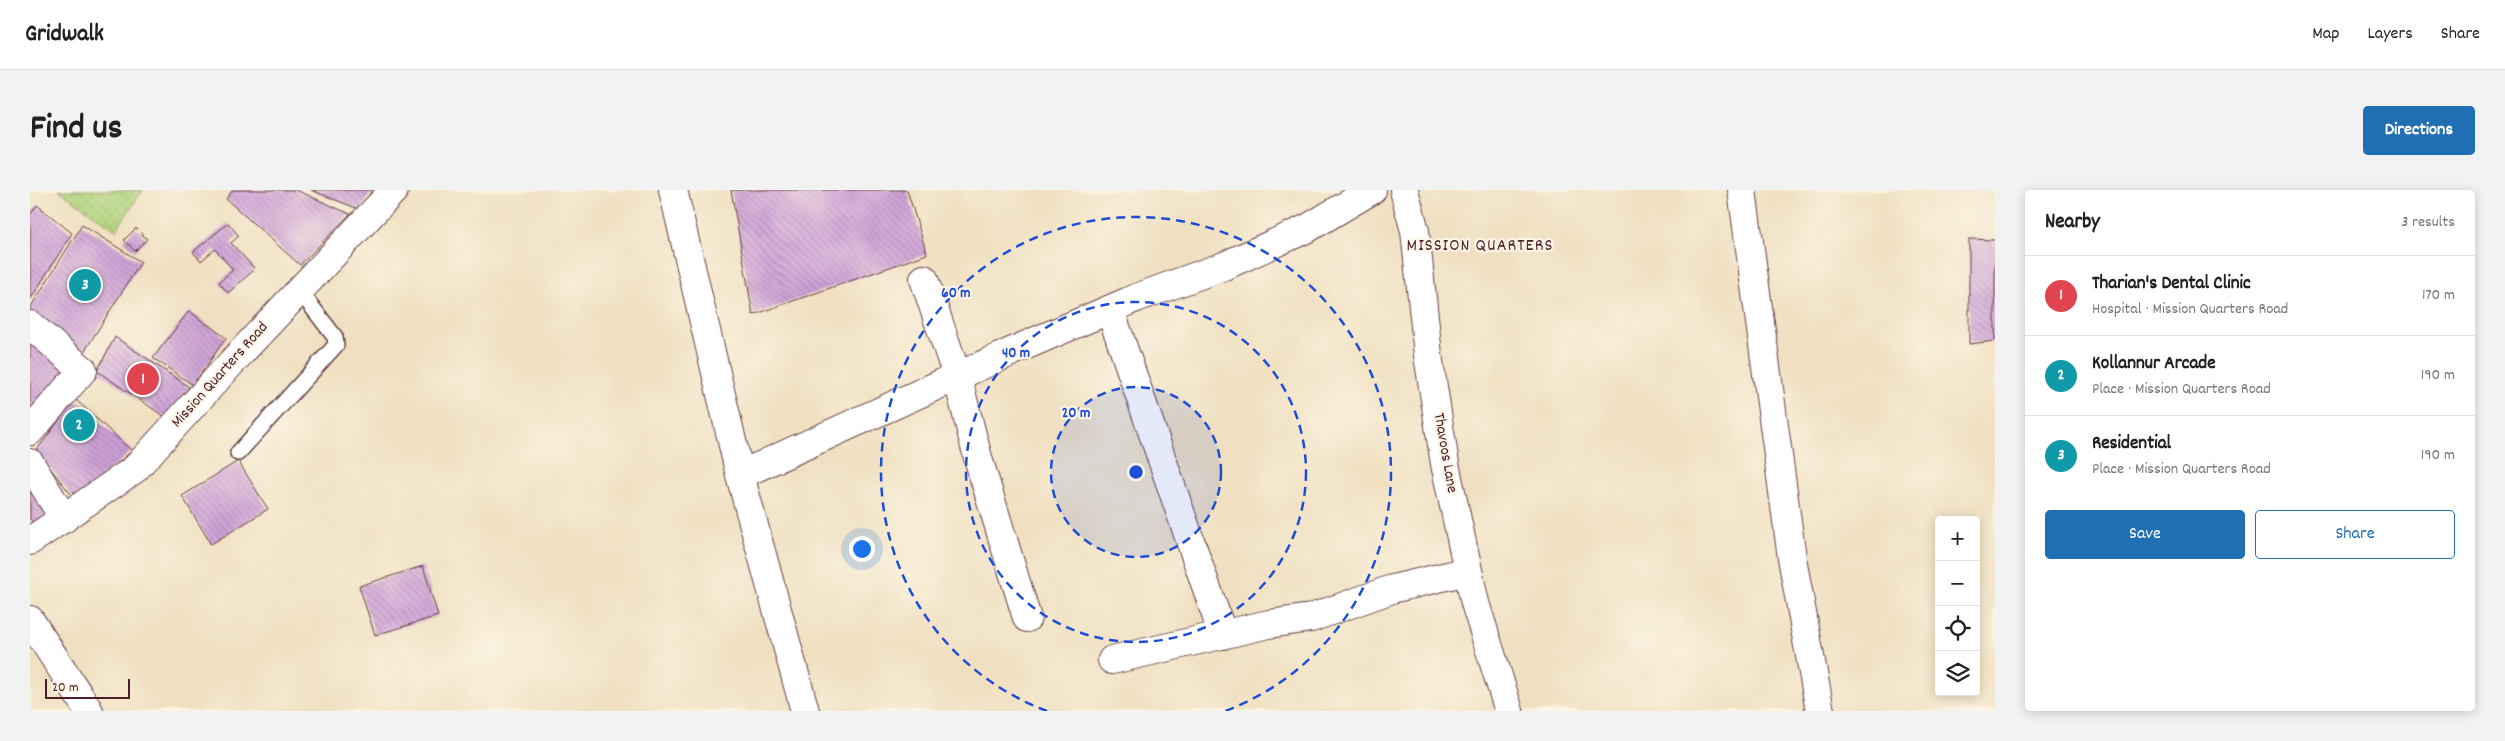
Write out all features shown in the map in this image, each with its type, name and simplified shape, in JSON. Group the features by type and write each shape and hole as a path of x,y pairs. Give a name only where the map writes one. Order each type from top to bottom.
{"street":[{"name":"Mission Quarters Road","path":"30,540 64,519 135,469 299,290 394,190"},
{"path":"673,190 740,475 805,711"},
{"path":"740,475 957,376 1110,310 1224,266 1308,228 1372,190"},
{"name":"Thavoos Lane","path":"1404,190 1415,230 1428,355 1445,464 1475,603 1509,711"},
{"path":"1742,190 1792,558 1820,711"},
{"path":"924,279 957,376 978,458 1027,618"},
{"path":"1110,310 1223,635"},
{"path":"30,325 83,370 30,431"},
{"path":"30,463 64,519"},
{"path":"1112,660 1223,635 1311,618 1392,589 1468,571"},
{"path":"30,620 89,711"}],"lane":[{"path":"238,453 336,346 335,338 299,290"}],"green space":[{"path":"59,190 143,190 116,230"}],"building":[{"path":"233,190 296,190 350,214 300,265 226,199"},
{"path":"311,190 372,190 361,210"},
{"path":"731,190 907,190 927,254 753,315"},
{"path":"37,205 72,233 30,300 30,215"},
{"path":"228,223 239,236 231,243 255,269 228,293 219,282 233,270 215,249 201,261 193,252"},
{"path":"82,225 141,262 82,355 30,323 30,308"},
{"path":"136,228 147,239 135,251 124,240"},
{"path":"1969,239 1995,240 1995,341 1969,344"},
{"path":"189,311 226,338 193,385 153,358"},
{"path":"30,332 71,372 30,416"},
{"path":"115,337 189,387 165,417 97,371"},
{"path":"75,399 132,451 75,499 36,451"},
{"path":"238,461 268,509 211,544 182,496"},
{"path":"30,479 51,509 35,524 30,519"},
{"path":"423,566 438,616 375,635 359,586"}],"place":[{"name":"Residential","path":"85,285"},
{"name":"Tharian's Dental Clinic","path":"143,379"},
{"name":"Kollannur Arcade","path":"79,425"}],"district":[{"name":"MISSION QUARTERS","path":"1480,246"}]}
